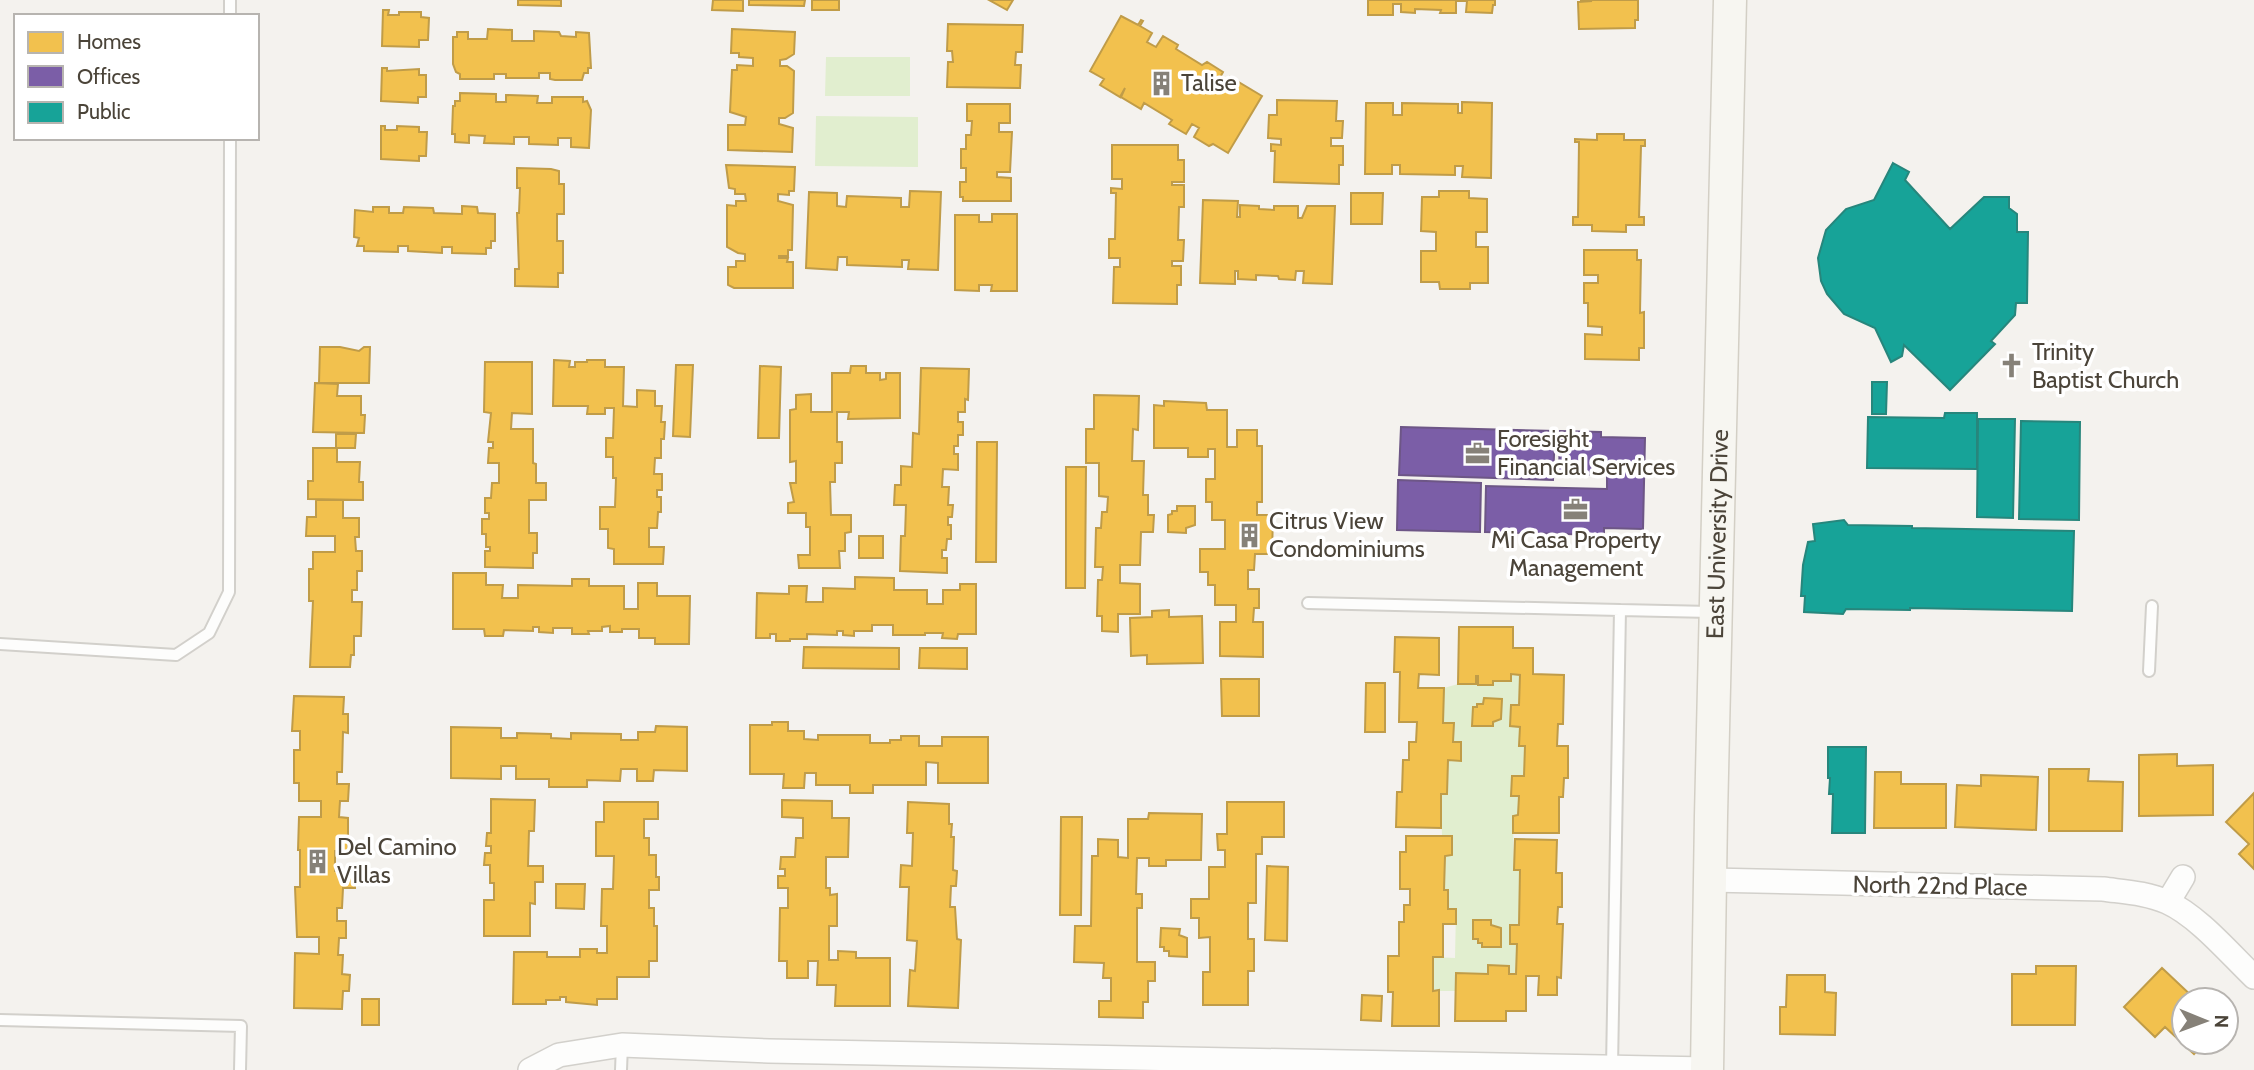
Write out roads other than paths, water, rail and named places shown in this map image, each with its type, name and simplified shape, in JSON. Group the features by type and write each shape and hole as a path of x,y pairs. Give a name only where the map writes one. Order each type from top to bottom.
{"main road":[{"name":"East University Drive","path":"1707,1070 1730,0"}],"street":[{"path":"2168,902 2183,877"},
{"name":"North 22nd Place","path":"1710,880 2103,889 2140,894 2168,902 2194,920 2254,977"},
{"path":"530,1070 559,1055 622,1045 981,1063 1707,1070"}],"lane":[{"path":"0,644 176,655 209,632 229,592 230,140"},
{"path":"1308,603 1716,612"},
{"path":"2149,671 2152,606"},
{"path":"1612,1067 1620,610"},
{"path":"0,1020 242,1026 240,1070"},
{"path":"621,1070 622,1045"}],"place":[{"name":"Talise","path":"1161,83"},
{"name":"Trinity Baptist Church","path":"2012,366"},
{"name":"Foresight Financial Services","path":"1477,453"},
{"name":"Mi Casa Property Management","path":"1576,509"},
{"name":"Citrus View Condominiums","path":"1249,535"},
{"name":"Del Camino Villas","path":"317,861"}]}
